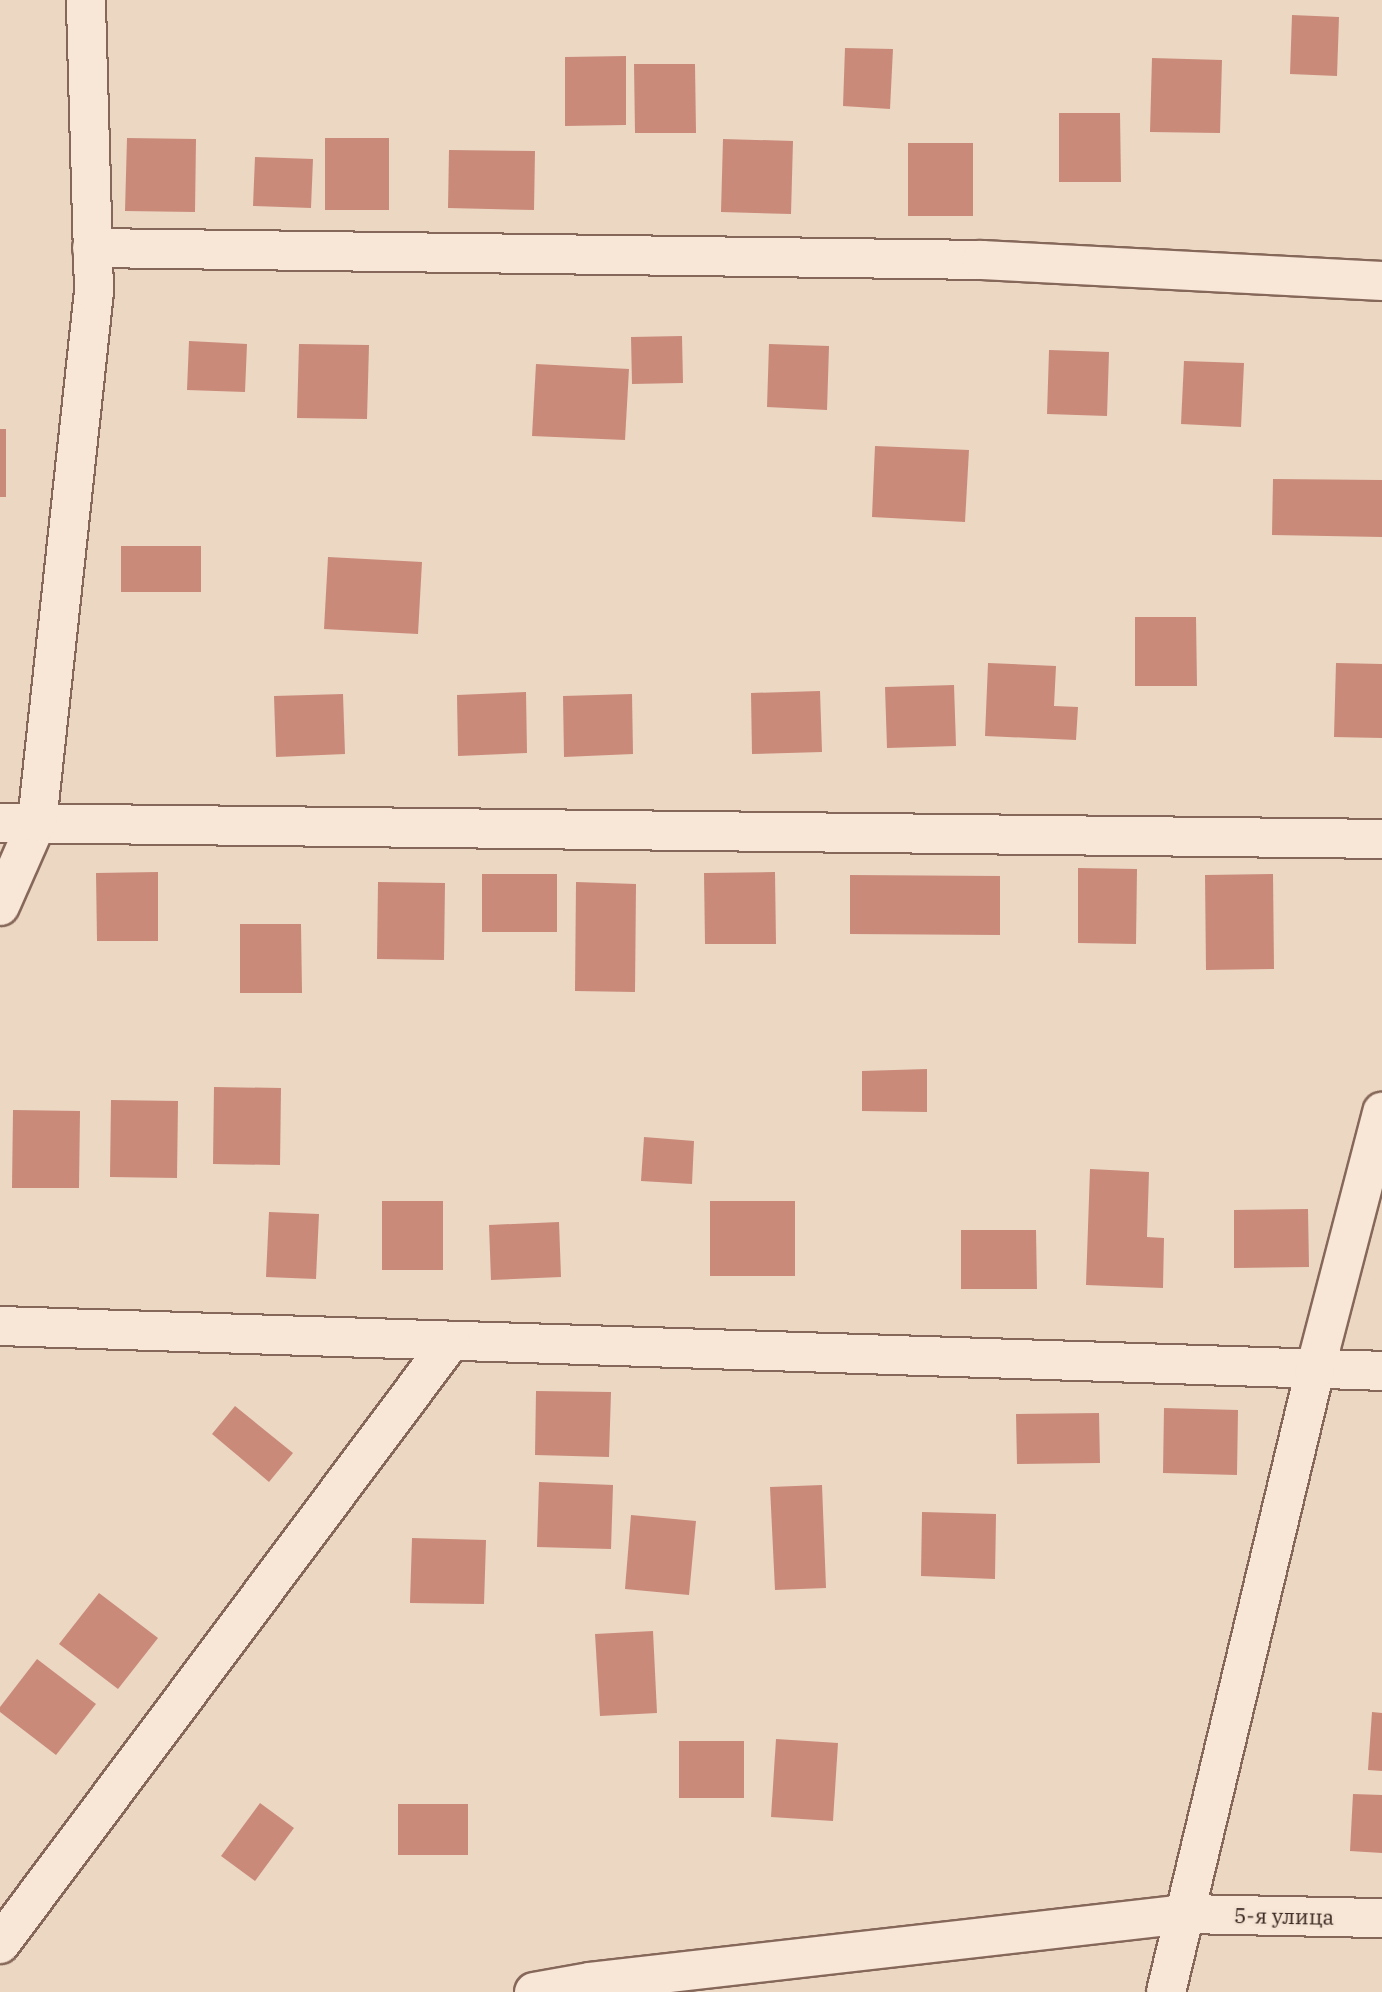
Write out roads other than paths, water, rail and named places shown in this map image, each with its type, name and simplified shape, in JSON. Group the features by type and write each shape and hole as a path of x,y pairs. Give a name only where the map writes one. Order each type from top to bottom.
{"street":[{"path":"0,906 37,822 94,290 86,0"},
{"path":"92,248 982,260 1382,281"},
{"path":"0,823 1382,839"},
{"path":"1166,1992 1315,1370 1382,1112"},
{"path":"0,1326 1382,1371"},
{"path":"0,1944 450,1342"},
{"name":"5-я улица","path":"534,1992 590,1982 1186,1914 1382,1918"}]}
